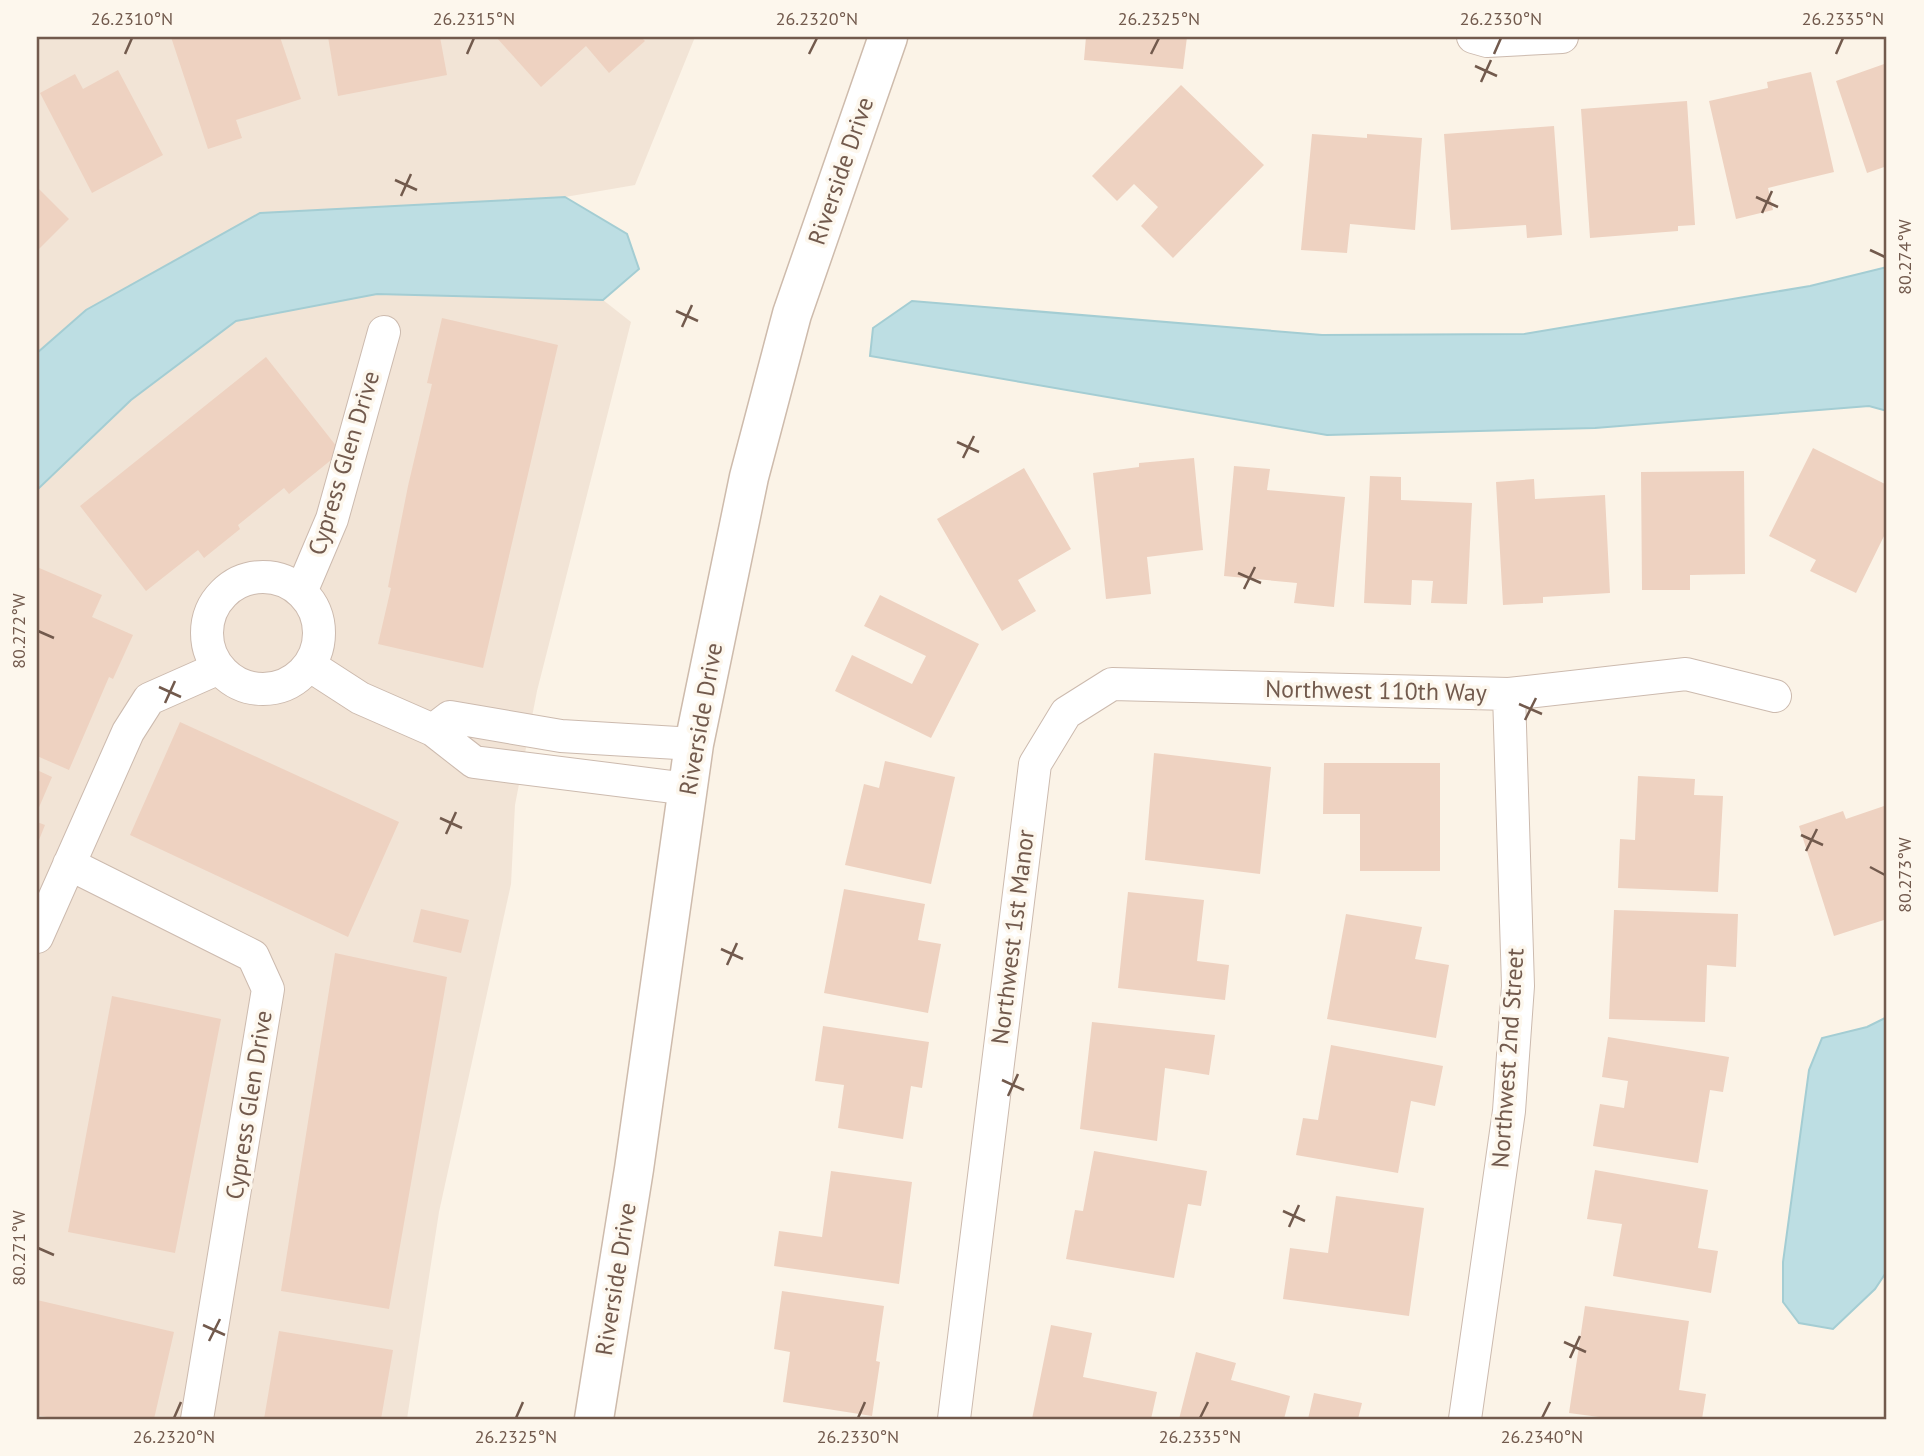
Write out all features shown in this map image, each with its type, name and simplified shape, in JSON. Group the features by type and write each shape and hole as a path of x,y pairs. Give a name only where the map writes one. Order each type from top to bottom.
{"street":[{"name":"Riverside Drive","path":"594,1419 634,1169 694,744 748,477 792,314 888,37"},
{"path":"1473,37 1487,41 1562,37"},
{"name":"Cypress Glen Drive","path":"219,668 210,651 207,633 210,615 219,599 233,586 249,578 268,577 286,582 301,592 332,520 384,332"},
{"path":"37,937 128,732 149,699 219,668 231,680 247,687 265,689 281,686 297,677 309,665 319,635 314,612 301,592"},
{"path":"309,665 360,698 433,730 474,762 688,789"},
{"name":"Northwest 110th Way","path":"1066,713 1112,684 1509,694 1686,674 1775,696"},
{"name":"Northwest 2nd Street","path":"1465,1419 1509,1111 1518,986 1509,694"},
{"name":"Northwest 1st Manor","path":"954,1419 1035,764 1066,713"},
{"path":"433,730 450,717 561,736 694,744"},
{"name":"Cypress Glen Drive","path":"69,864 253,956 268,989 197,1419"}],"shaded area":[{"path":"37,37 695,37 635,185 565,197 260,213 86,310 37,353"},
{"path":"377,294 603,300 631,322 537,691 515,805 511,884 439,1212 407,1419 37,1419 37,490 131,400 236,321"}],"water":[{"path":"565,197 627,234 639,269 603,300 377,294 236,321 131,400 37,490 37,353 86,310 260,213"},
{"path":"1887,267 1887,411 1869,406 1595,428 1327,435 870,356 873,328 912,301 1322,335 1524,334 1810,286"},
{"path":"1887,1017 1887,1271 1875,1289 1833,1329 1799,1323 1783,1302 1783,1262 1809,1070 1822,1038 1867,1027"}],"building":[{"path":"171,37 280,37 301,99 236,120 242,138 208,149"},
{"path":"328,37 440,37 447,75 338,96"},
{"path":"496,37 641,37 645,41 609,73 586,46 541,87"},
{"path":"1086,37 1187,37 1183,69 1084,60"},
{"path":"1887,63 1887,166 1867,173 1836,81"},
{"path":"118,70 163,155 92,193 40,93 75,74 83,89"},
{"path":"1811,72 1834,172 1768,188 1773,210 1736,219 1709,101 1768,88 1767,82"},
{"path":"1181,85 1264,165 1173,258 1141,226 1158,207 1134,184 1117,201 1092,176"},
{"path":"1687,101 1695,225 1678,226 1678,231 1590,238 1581,109"},
{"path":"1554,126 1562,235 1527,238 1526,225 1451,230 1444,134"},
{"path":"1312,134 1422,138 1415,230 1350,224 1347,253 1301,250"},
{"path":"37,187 69,219 38,250 37,249"},
{"path":"442,318 558,345 483,668 378,644 391,588 388,587 408,486 432,384 427,383"},
{"path":"266,357 341,452 289,494 284,488 238,525 240,529 204,558 198,550 146,591 80,506"},
{"path":"1813,448 1887,485 1887,530 1856,593 1810,571 1816,560 1769,536"},
{"path":"1194,458 1203,550 1147,557 1151,594 1106,599 1093,473 1139,467 1139,463"},
{"path":"1234,466 1270,469 1267,490 1345,497 1334,607 1294,603 1297,583 1224,576"},
{"path":"1024,468 1071,549 1018,580 1036,611 1002,631 937,519"},
{"path":"1744,471 1745,574 1690,575 1690,590 1642,590 1641,472"},
{"path":"1370,476 1401,477 1401,500 1472,503 1467,604 1431,603 1433,581 1412,580 1411,605 1364,603"},
{"path":"1534,479 1535,499 1605,495 1610,593 1543,597 1543,603 1503,605 1496,482"},
{"path":"37,567 102,595 92,617 133,635 113,679 109,677 69,770 37,756"},
{"path":"880,595 979,644 931,738 835,691 852,655 912,684 926,656 864,626"},
{"path":"180,722 399,822 348,937 130,835"},
{"path":"1154,753 1271,767 1260,874 1145,860"},
{"path":"885,761 955,777 931,884 845,865 864,784 879,788"},
{"path":"1324,763 1440,763 1440,871 1360,871 1360,814 1323,814"},
{"path":"37,770 52,777 37,812"},
{"path":"1638,776 1695,779 1694,795 1723,796 1718,892 1618,888 1620,839 1635,840"},
{"path":"1887,805 1887,919 1834,936 1799,826 1843,811 1846,819"},
{"path":"37,822 45,825 37,845"},
{"path":"844,889 925,904 918,940 941,944 928,1013 824,993"},
{"path":"1128,892 1204,900 1197,961 1229,965 1225,1000 1118,988"},
{"path":"421,909 469,920 461,953 413,942"},
{"path":"1614,910 1738,914 1736,967 1707,965 1705,1022 1609,1019"},
{"path":"1346,914 1422,927 1415,959 1449,965 1436,1038 1327,1019"},
{"path":"335,953 447,977 389,1309 281,1291"},
{"path":"112,996 221,1019 175,1253 68,1232"},
{"path":"1092,1022 1215,1035 1209,1075 1165,1068 1157,1141 1080,1129"},
{"path":"823,1026 929,1042 922,1088 911,1086 903,1139 838,1128 844,1085 815,1081"},
{"path":"1608,1037 1729,1057 1723,1092 1710,1090 1698,1163 1593,1146 1600,1104 1624,1108 1628,1081 1602,1077"},
{"path":"1331,1045 1443,1066 1435,1106 1411,1101 1398,1173 1296,1155 1303,1118 1318,1120"},
{"path":"1094,1151 1207,1171 1201,1206 1188,1204 1174,1278 1066,1259 1075,1210 1083,1211"},
{"path":"1595,1170 1708,1190 1698,1248 1718,1251 1711,1293 1613,1276 1622,1224 1587,1219"},
{"path":"831,1171 912,1182 899,1284 774,1266 779,1231 822,1237"},
{"path":"1336,1196 1424,1208 1409,1316 1283,1299 1290,1248 1328,1253"},
{"path":"782,1291 884,1306 872,1416 783,1402 790,1352 774,1349"},
{"path":"37,1300 174,1332 154,1419 57,1419 37,1415"},
{"path":"1585,1306 1689,1321 1679,1390 1706,1394 1702,1419 1614,1419 1569,1413"},
{"path":"1051,1325 1092,1333 1083,1377 1157,1392 1151,1419 1032,1419"},
{"path":"279,1331 393,1350 381,1419 264,1419"},
{"path":"1196,1352 1236,1363 1231,1380 1290,1396 1284,1419 1179,1419"},
{"path":"1314,1393 1362,1403 1358,1419 1308,1419"}]}
